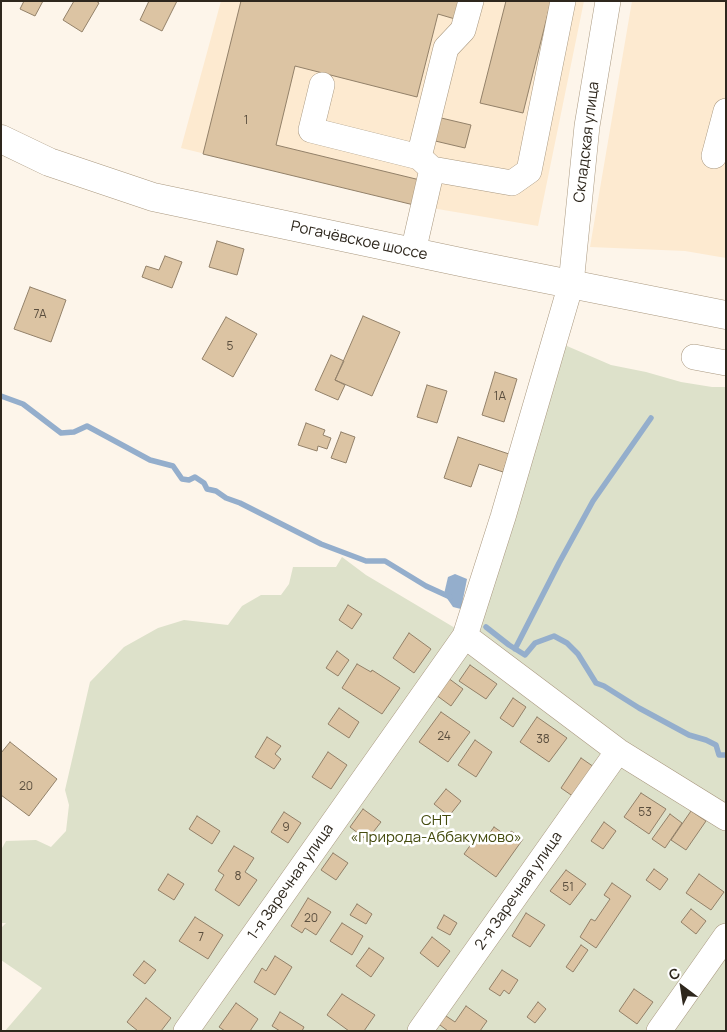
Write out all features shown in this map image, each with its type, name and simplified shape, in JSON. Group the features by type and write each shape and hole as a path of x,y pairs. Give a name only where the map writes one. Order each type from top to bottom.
{"main road":[{"name":"Рогачёвское шоссе","path":"1,139 49,162 153,197 726,315"}],"street":[{"path":"413,252 446,48 463,30 470,1"},
{"path":"322,85 311,130 426,163 512,183 529,171 563,1"},
{"name":"Складская улица","path":"465,636 503,517 571,284 587,126 608,1"},
{"path":"714,156 726,111"},
{"path":"694,357 726,363"},
{"path":"465,636 618,751 726,818"},
{"name":"1-я Заречная улица","path":"186,1031 465,636"},
{"name":"2-я Заречная улица","path":"420,1031 618,751"},
{"path":"659,1031 726,936"}],"shaded area":[{"path":"221,1 584,1 538,226 414,205 181,148"},
{"path":"632,1 726,1 726,258 685,251 590,247"}],"green space":[{"name":"СНТ «Природа-Аббакумово»","path":"560,343 611,365 681,382 712,387 726,387 726,1031 5,1031 42,988 1,960 1,928 6,923 1,923 1,850 6,841 36,840 51,847 66,831 69,805 65,790 90,682 124,647 158,628 184,620 228,625 242,606 261,595 281,595 289,584 293,567 336,567 342,557 366,575 455,628"}],"water":[{"path":"455,574 467,579 461,609 453,607 444,594 448,577"}],"building":[{"path":"24,1 43,1 35,16 20,9"},
{"path":"74,1 96,1 99,3 82,32 63,20"},
{"path":"149,1 177,1 162,31 140,20"},
{"path":"241,1 459,1 455,19 438,14 417,97 295,66 276,145 420,180 414,205 203,154"},
{"path":"506,1 551,1 523,113 480,103"},
{"path":"437,117 471,125 465,148 431,140"},
{"path":"217,241 244,249 237,275 209,267"},
{"path":"165,256 182,262 172,288 142,277 146,266 159,270"},
{"path":"30,287 66,300 51,342 14,329"},
{"path":"363,316 400,332 372,396 335,380"},
{"path":"226,317 257,334 233,377 202,359"},
{"path":"331,355 344,361 335,380 345,385 338,400 315,390"},
{"path":"495,372 517,379 504,422 482,415"},
{"path":"427,385 447,391 437,423 417,417"},
{"path":"306,423 325,430 323,435 331,438 327,449 318,446 317,451 298,445"},
{"path":"341,432 355,437 346,463 331,458"},
{"path":"458,437 509,454 503,472 479,464 471,487 444,478"},
{"path":"348,605 362,614 352,629 339,620"},
{"path":"409,633 431,649 414,673 393,658"},
{"path":"337,651 349,660 338,676 326,668"},
{"path":"357,664 371,672 372,670 400,688 382,714 342,688"},
{"path":"470,665 497,684 486,699 459,681"},
{"path":"444,675 463,689 451,706 432,692"},
{"path":"513,698 526,707 513,727 500,718"},
{"path":"339,708 359,722 349,738 328,724"},
{"path":"441,712 470,732 448,762 419,742"},
{"path":"537,717 567,738 549,762 520,742"},
{"path":"267,737 281,746 275,754 281,759 274,769 255,757"},
{"path":"475,740 492,752 476,777 458,765"},
{"path":"10,742 57,779 29,816 1,795 1,753"},
{"path":"328,752 347,765 331,789 312,777"},
{"path":"581,758 594,767 574,797 561,788"},
{"path":"446,789 461,801 449,816 434,804"},
{"path":"641,793 666,809 649,834 624,817"},
{"path":"363,809 381,822 367,840 350,827"},
{"path":"691,811 706,821 686,850 671,840"},
{"path":"284,812 301,823 288,843 271,832"},
{"path":"670,814 682,823 665,848 652,839"},
{"path":"197,816 220,831 212,844 189,829"},
{"path":"604,822 616,831 603,849 591,841"},
{"path":"494,827 507,836 511,831 523,839 496,877 464,854 477,836 484,841"},
{"path":"234,846 254,858 245,872 257,880 239,906 215,890 224,875 218,871"},
{"path":"333,853 348,863 336,880 321,870"},
{"path":"654,869 668,879 660,890 646,880"},
{"path":"566,870 586,884 570,905 550,891"},
{"path":"168,874 184,884 174,900 158,890"},
{"path":"699,874 724,892 711,910 686,893"},
{"path":"612,883 631,896 596,948 580,937 591,919 595,921 610,899 604,895"},
{"path":"308,898 331,912 316,935 305,928 302,933 291,926"},
{"path":"357,904 372,914 366,924 350,915"},
{"path":"691,909 706,921 696,934 681,922"},
{"path":"526,913 545,925 530,947 512,936"},
{"path":"444,915 457,923 450,935 437,928"},
{"path":"195,917 223,935 208,959 179,941"},
{"path":"342,923 363,936 352,955 330,941"},
{"path":"432,937 450,951 438,967 420,953"},
{"path":"581,945 588,950 573,972 566,967"},
{"path":"369,948 384,958 371,977 356,966"},
{"path":"275,956 292,967 275,995 254,982 262,968 266,971"},
{"path":"144,961 156,970 145,984 133,975"},
{"path":"502,970 518,980 509,994 504,990 500,996 489,989"},
{"path":"634,989 653,1002 637,1024 619,1011"},
{"path":"342,994 375,1015 364,1031 349,1031 327,1015"},
{"path":"146,998 171,1018 161,1031 138,1031 127,1022"},
{"path":"538,1002 546,1009 535,1023 527,1017"},
{"path":"236,1003 258,1019 250,1031 225,1031 219,1027"},
{"path":"466,1006 487,1021 480,1031 448,1031 436,1022 443,1014 455,1022"},
{"path":"280,1012 304,1027 302,1031 280,1031 272,1026"}],"waterway":[{"path":"1,396 23,404 61,433 74,432 87,426 150,460 173,466 182,479 189,480 195,477 204,483 207,489 216,491 226,498 240,503 321,544 366,561 385,561 426,586 450,597"},
{"path":"515,649 593,501 651,418"},
{"path":"486,627 525,655 535,643 554,636 567,643 578,654 596,683 689,735 716,745 719,755 726,755"}]}
